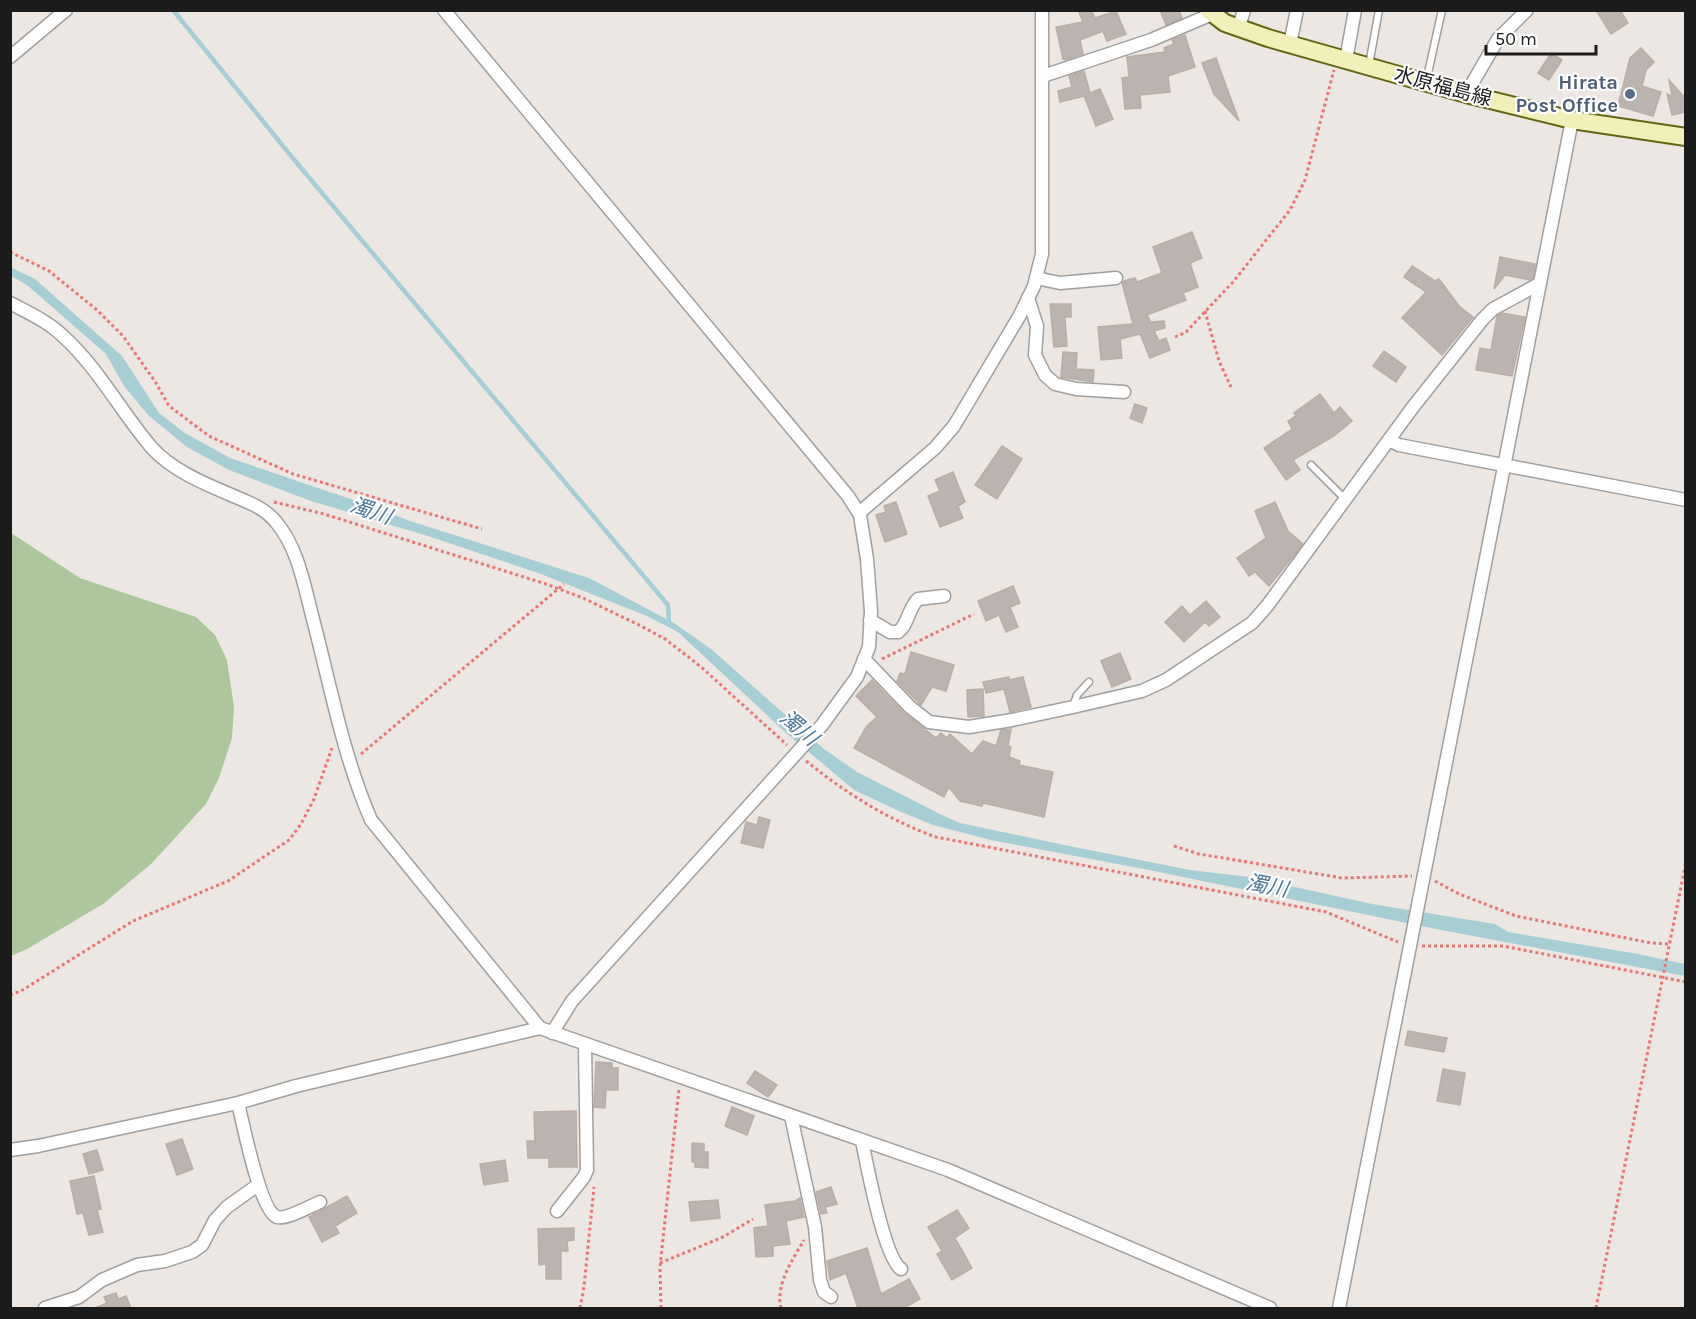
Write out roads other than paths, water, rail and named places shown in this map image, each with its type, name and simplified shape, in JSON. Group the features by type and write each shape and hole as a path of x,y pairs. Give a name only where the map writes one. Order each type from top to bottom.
{"main road":[{"name":"水原福島線","path":"1210,12 1225,22 1290,44 1467,94 1572,120 1686,137"}],"street":[{"path":"10,57 66,10"},
{"path":"444,10 848,496 859,513 867,559 870,620 867,662 822,725 572,1000 552,1033"},
{"path":"859,513 935,448 954,426 1028,298 1036,278 1042,254 1042,10"},
{"path":"1239,27 1244,10"},
{"path":"1290,44 1298,10"},
{"path":"1342,58 1355,10"},
{"path":"1467,94 1494,44 1527,10"},
{"path":"1043,76 1151,40 1210,12"},
{"path":"1339,1308 1572,120"},
{"path":"1036,278 1060,283 1116,278"},
{"path":"867,662 910,707 928,722 969,727 1012,720 1142,691 1166,680 1252,623 1487,313 1539,284"},
{"path":"1028,298 1037,326 1035,355 1045,375 1055,384 1076,389 1124,392"},
{"path":"10,303 44,320 64,337 90,366 153,449 174,466 203,483 261,508 276,522 291,546 304,586 351,763 370,820 540,1029"},
{"path":"1389,440 1399,445 1686,500"},
{"path":"870,620 891,632 898,632 904,627 910,608 918,598 944,596"},
{"path":"10,1150 238,1103 296,1086 540,1029 948,1170 1245,1304 1269,1308"},
{"path":"557,1211 584,1177 587,1166 585,1046"},
{"path":"238,1103 258,1185 268,1210 279,1218 320,1202"},
{"path":"791,1116 815,1227 820,1280 824,1292 831,1298"},
{"path":"862,1141 872,1190 889,1249 896,1265 901,1269"},
{"path":"45,1308 79,1297 102,1280 137,1265 165,1261 192,1252 202,1245 215,1220 258,1185"}],"lane":[{"path":"1369,66 1379,10"},
{"path":"1426,82 1442,10"},
{"path":"1311,465 1346,500"},
{"path":"1073,707 1077,695 1089,682"}],"water":[{"name":"濁川","path":"10,267 35,279 122,356 159,413 185,433 230,458 410,521 589,578 674,623 711,649 824,749 857,772 960,823 1190,870 1250,877 1372,904 1495,924 1508,932 1638,954 1685,964 1685,976 991,840 933,825 899,811 854,790 785,732 678,632 647,616 541,574 431,537 311,501 229,470 187,447 149,416 124,386 106,354 27,285 11,276"}],"waterway":[{"path":"173,10 296,162 668,605 669,624"}],"place":[{"name":"Hirata Post Office","path":"1630,94"}]}
